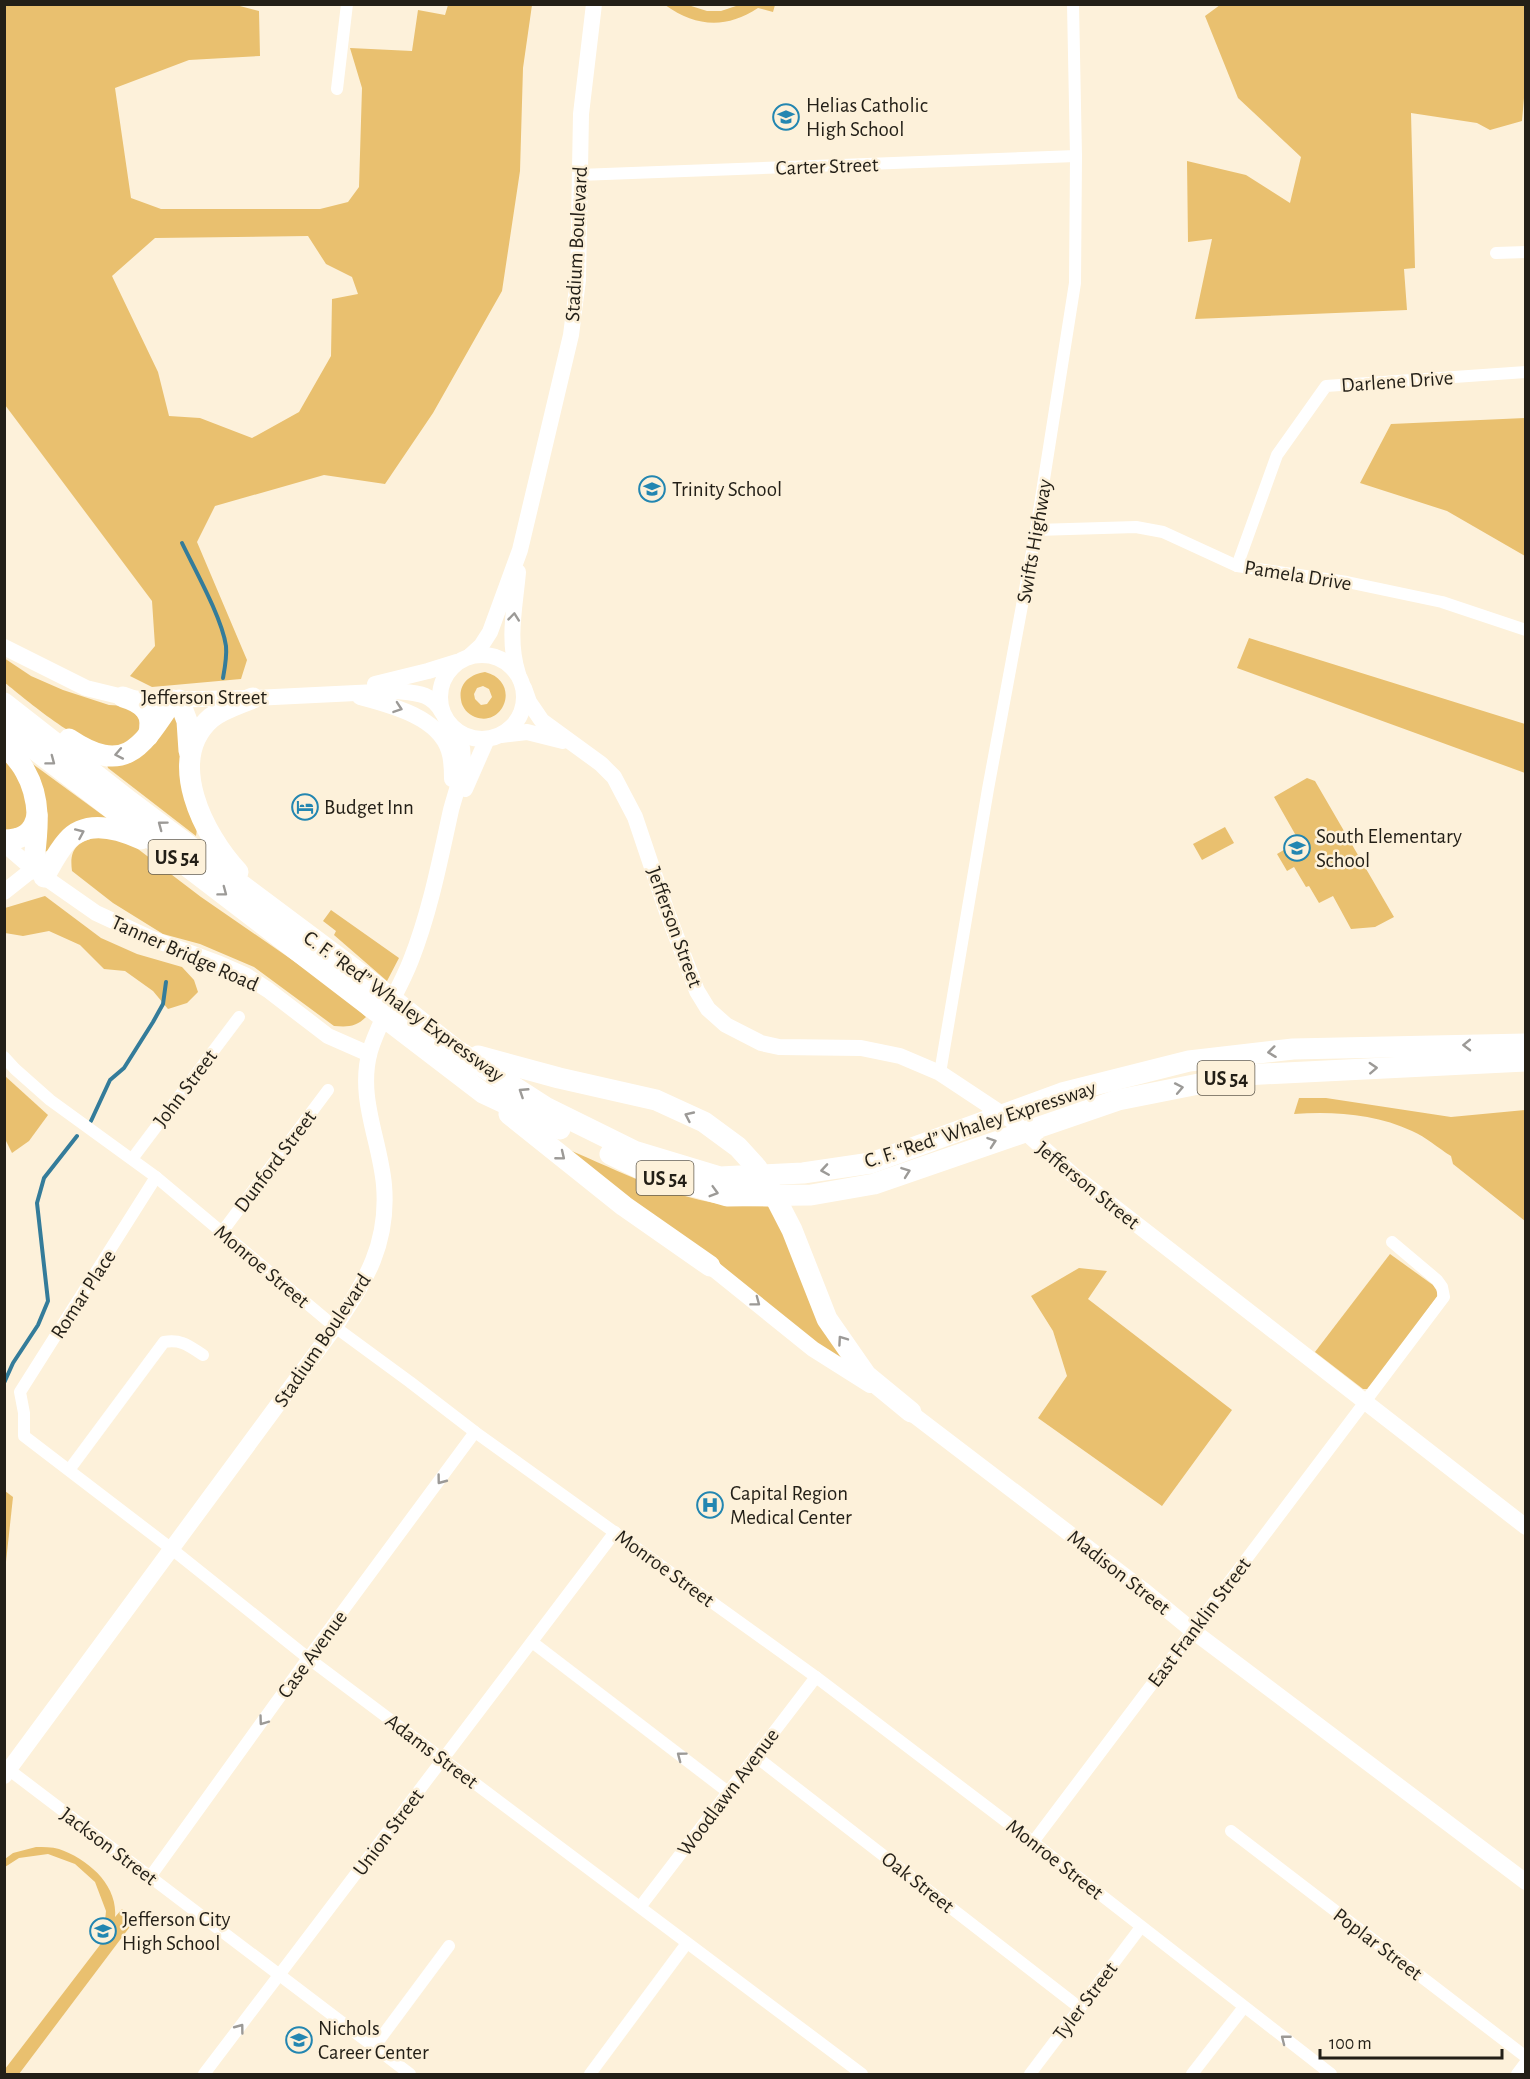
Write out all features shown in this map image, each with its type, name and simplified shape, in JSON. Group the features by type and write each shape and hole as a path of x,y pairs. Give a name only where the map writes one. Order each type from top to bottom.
{"highway":[{"path":"123,697 138,702 146,710 151,727 148,736"},
{"path":"190,755 198,735 212,718 253,698"},
{"path":"4,702 43,723 83,749 97,755 113,756 126,754 138,748 176,700 187,721 192,788 208,832 230,863 276,911"},
{"name":"C. F. “Red” Whaley Expressway","path":"4,702 276,911 356,982"},
{"name":"C. F. “Red” Whaley Expressway","path":"4,726 166,849 356,982 425,1036 483,1093 651,1174 727,1196 811,1195 874,1184 1118,1100 1244,1075 1526,1061"},
{"path":"4,744 25,771 35,794 38,811 39,873"},
{"path":"4,842 30,832 36,824 38,811"},
{"path":"39,873 68,839 85,829 112,828 166,849"},
{"name":"C. F. “Red” Whaley Expressway","path":"425,1036 455,1049 547,1108 634,1150 720,1177 802,1173 871,1163 1062,1093 1189,1061 1293,1049 1526,1044"},
{"path":"455,1049 559,1078 656,1100 704,1122 738,1148 757,1168 774,1195 792,1230 827,1319 866,1375 911,1412"},
{"path":"483,1093 624,1206 710,1266"}],"main road":[{"name":"Stadium Boulevard","path":"520,550 571,334 578,280 581,114 594,4"},
{"path":"520,550 489,632 481,646 447,672 441,684 439,698 446,718 460,734 473,739 527,732 575,745"},
{"path":"446,834 494,737 512,727 520,716 524,702 521,681 513,656 512,638 520,550"},
{"name":"Jefferson Street","path":"4,647 86,688 123,697 176,700 342,692"},
{"path":"342,692 428,671 483,654 497,657 509,664 521,681"},
{"name":"Jefferson Street","path":"521,681 529,702 542,721 601,764 614,777 626,798 635,817 697,991 708,1010 726,1025 761,1043 779,1047 861,1048 900,1056 940,1073 1014,1122 1057,1162 1526,1527"},
{"path":"342,692 414,692 437,703 462,744 462,762 446,834"},
{"path":"342,692 403,709 417,717 443,739 449,750 452,765 451,810"},
{"name":"Stadium Boulevard","path":"6,1771 173,1550 334,1328 369,1272 376,1256 385,1212 384,1184 368,1113 366,1086 369,1054 378,1026 402,980 424,924 446,834"},
{"name":"Tanner Bridge Road","path":"4,842 39,873 96,913 150,938 245,975 328,1036 369,1054"},
{"path":"4,892 39,873"},
{"name":"Madison Street","path":"710,1266 813,1349 911,1412 1142,1589 1193,1631 1526,1882"}],"street":[{"path":"337,88 347,4"},
{"name":"Swifts Highway","path":"940,1073 988,789 1036,530 1075,283 1076,156 1073,4"},
{"name":"Carter Street","path":"579,175 1076,156"},
{"path":"1496,254 1526,252"},
{"name":"Darlene Drive","path":"1237,566 1277,455 1326,386 1526,372"},
{"name":"Pamela Drive","path":"1036,530 1136,527 1163,532 1237,566 1347,582 1442,602 1526,630"},
{"name":"John Street","path":"132,1159 239,1017"},
{"name":"Monroe Street","path":"4,1057 50,1100 156,1177 334,1328 816,1677 1033,1842 1331,2074"},
{"name":"Dunford Street","path":"222,1232 328,1090"},
{"name":"Romar Place","path":"24,1413 20,1392 156,1177"},
{"name":"East Franklin Street","path":"1033,1842 1444,1297 1442,1287 1437,1280 1392,1242"},
{"path":"69,1470 164,1342 174,1340 185,1343 203,1355"},
{"name":"Adams Street","path":"24,1413 24,1436 173,1550 308,1658 862,2074"},
{"name":"Case Avenue","path":"150,1877 308,1658 476,1432"},
{"name":"Union Street","path":"204,2074 615,1532"},
{"path":"532,1642 728,1792"},
{"name":"Woodlawn Avenue","path":"640,1907 816,1677"},
{"name":"Oak Street","path":"755,1756 1080,2008"},
{"name":"Jackson Street","path":"6,1771 410,2074"},
{"name":"Poplar Street","path":"1231,1831 1526,2057"},
{"name":"Tyler Street","path":"1030,2074 1142,1927"},
{"path":"590,2074 687,1943"},
{"path":"374,2047 449,1946"},
{"path":"1192,2074 1244,2007"},
{"path":"1517,2074 1526,2062"}],"shaded area":[{"path":"5,5 236,5 259,11 260,56 189,60 115,88 131,198 161,209 320,209 348,202 359,187 362,88 350,48 412,51 418,10 445,15 448,5 532,5 523,68 520,171 502,291 433,413 385,484 324,475 215,506 197,542 247,660 241,679 152,687 130,676 155,646 152,601 5,405","holes":["308,236 326,264 352,277 358,294 332,299 331,356 299,412 252,438 200,418 169,416 158,372 112,276 155,238"]},
{"path":"665,5 688,5 707,11 721,11 739,5 775,5 773,12 758,8 734,19 711,23 688,18"},
{"path":"1220,5 1525,5 1526,97 1524,98 1522,121 1490,130 1477,123 1411,113 1415,268 1404,269 1407,310 1195,319 1212,239 1188,242 1187,161 1246,175 1290,203 1301,157 1238,98 1205,16"},
{"path":"1525,418 1525,556 1447,511 1360,483 1391,424"},
{"path":"1249,638 1525,724 1525,773 1237,668"},
{"path":"4,658 31,676 63,690 109,705 127,706 140,719 140,729 135,739 116,747 101,746 72,733 5,683"},
{"path":"485,672 496,677 503,684 506,693 501,710 486,719 470,714 464,708 461,700 463,685","holes":["483,686 489,689 492,697 487,704 481,705 475,699 474,694 477,688"]},
{"path":"170,715 177,715 197,829 196,836 107,765"},
{"path":"4,758 21,776 30,823 5,832"},
{"path":"30,762 112,822 40,854"},
{"path":"1307,778 1315,781 1394,917 1375,927 1351,929 1333,896 1319,903 1294,867 1287,871 1277,854 1299,841 1274,797"},
{"path":"1225,827 1234,843 1202,860 1193,844"},
{"path":"97,837 112,837 134,846 201,897 340,993 366,1017 352,1026 334,1026 254,967 200,944 163,934 113,903 72,871 73,852 84,841"},
{"path":"45,896 101,938 137,954 182,967 194,980 198,992 187,1003 168,1009 153,991 125,971 104,969 80,945 49,931 23,936 5,933 5,908"},
{"path":"331,910 399,958 387,981 334,935 336,931 323,921"},
{"path":"5,1076 48,1115 29,1141 12,1153 5,1139"},
{"path":"1299,1098 1326,1098 1451,1117 1525,1110 1525,1221 1453,1164 1451,1156 1417,1133 1369,1117 1324,1113 1294,1114"},
{"path":"558,1145 658,1187 699,1200 727,1205 776,1207 845,1365"},
{"path":"1390,1254 1433,1285 1437,1291 1437,1297 1369,1389 1363,1389 1315,1352"},
{"path":"1079,1268 1107,1271 1088,1299 1232,1410 1162,1506 1038,1418 1067,1376 1053,1331 1031,1296"},
{"path":"5,1491 13,1497 5,1571"},
{"path":"36,1847 59,1849 90,1866 112,1894 115,1917 122,1909 135,1920 19,2074 5,2074 5,2069 103,1941 106,1911 95,1882 75,1864 48,1854 19,1858 5,1867 5,1859 13,1853"}],"waterway":[{"path":"182,543 207,594 223,635 226,646 223,678"},
{"path":"91,1121 110,1080 124,1068 163,1004 166,982"},
{"path":"4,1383 13,1363 38,1325 48,1301 37,1203 44,1178 77,1136"}],"place":[{"name":"Helias Catholic High School","path":"786,117"},
{"name":"Trinity School","path":"652,489"},
{"name":"Budget Inn","path":"305,807"},
{"name":"South Elementary School","path":"1297,848"},
{"name":"Capital Region Medical Center","path":"710,1505"},
{"name":"Jefferson City High School","path":"103,1931"},
{"name":"Nichols Career Center","path":"299,2040"}]}
